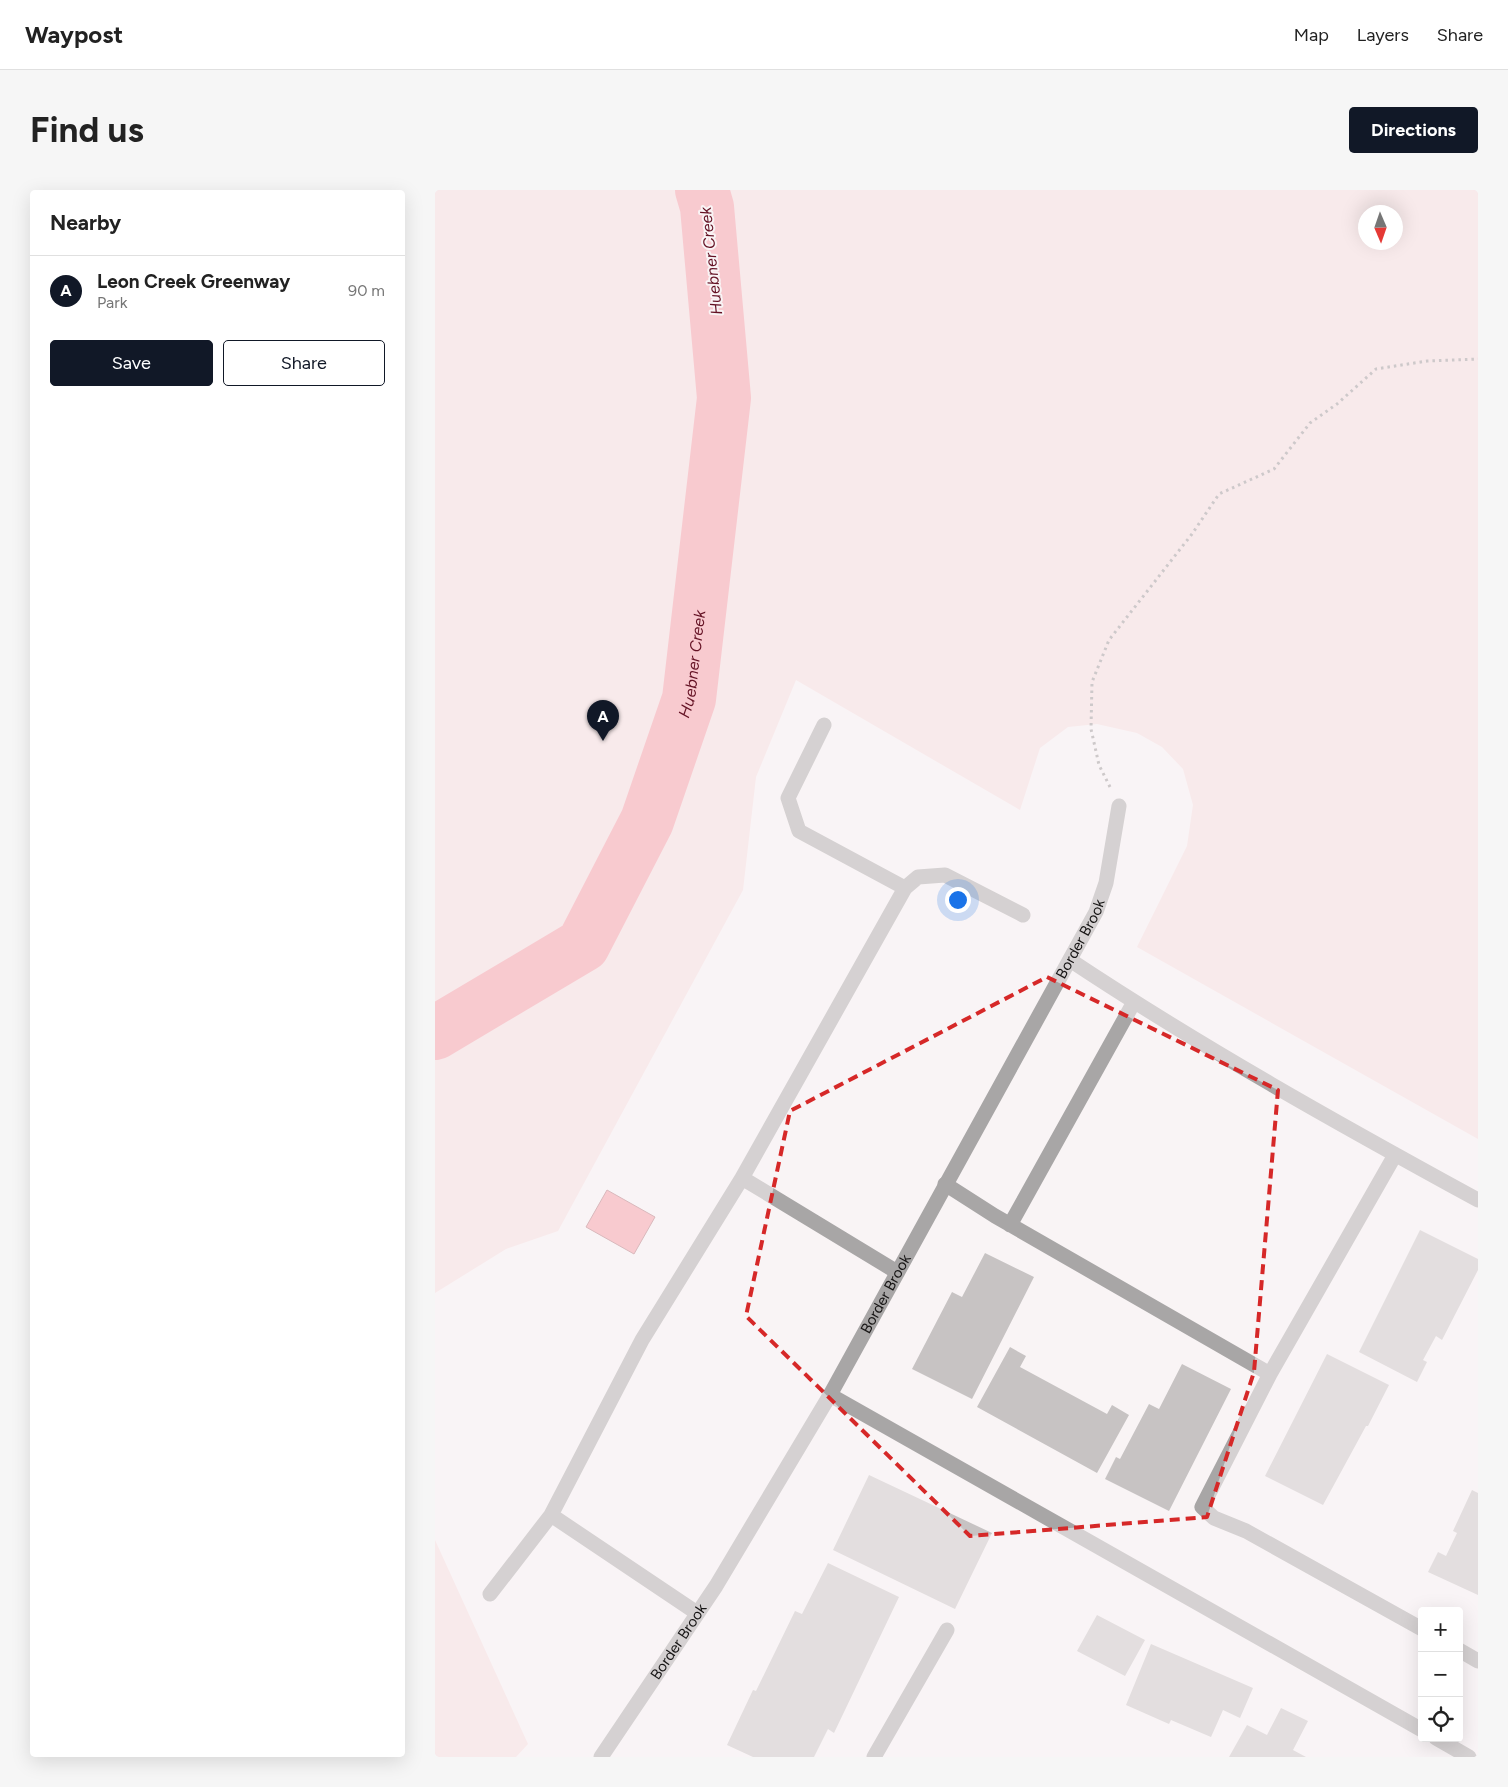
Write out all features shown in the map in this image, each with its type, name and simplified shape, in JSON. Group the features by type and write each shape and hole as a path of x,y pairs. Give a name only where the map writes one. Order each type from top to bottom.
{"street":[{"path":"824,725 788,798 799,831 905,888"},
{"name":"Border Brook","path":"605,1756 716,1586 830,1395 1070,960 1099,905 1105,883 1119,806"},
{"path":"490,1594 551,1515 642,1340 742,1178 905,888 919,877 945,875 1023,915"},
{"path":"1070,960 1131,1000 1238,1064 1395,1155 1478,1200"},
{"path":"1010,1225 1131,1000"},
{"path":"1395,1155 1270,1374 1201,1507 1214,1518 1246,1530 1418,1627"},
{"path":"742,1178 897,1272"},
{"path":"945,1184 1010,1225 1270,1374"},
{"path":"830,1395 1418,1728"},
{"path":"551,1515 697,1613"},
{"path":"874,1757 947,1630"},
{"path":"1462,1652 1478,1661"},
{"path":"1443,1742 1469,1757"}],"path":[{"path":"1119,806 1099,765 1091,729 1091,682 1109,640 1192,534 1219,494 1274,469 1309,423 1337,404 1376,369 1427,361 1478,359"}],"highlighted area":[{"path":"1047,977 1278,1090 1254,1372 1207,1517 970,1536 746,1316 790,1111"}],"shaded area":[{"path":"435,190 1478,190 1478,1139 1137,947 1187,846 1193,805 1183,769 1162,747 1137,733 1097,724 1068,727 1040,748 1020,810 796,680 756,777 743,890 558,1231 506,1249 435,1293"},
{"path":"607,1190 655,1217 634,1254 586,1227"},
{"path":"435,1540 528,1744 516,1757 435,1757"}],"building":[{"path":"1420,1230 1478,1259 1478,1270 1442,1340 1436,1336 1423,1360 1427,1362 1417,1382 1359,1352"},
{"path":"985,1253 1034,1277 972,1399 912,1369 952,1292 962,1297"},
{"path":"1010,1347 1026,1356 1020,1367 1107,1414 1112,1405 1129,1415 1097,1473 977,1407"},
{"path":"1327,1354 1389,1385 1323,1505 1265,1476"},
{"path":"1182,1364 1231,1389 1169,1511 1105,1479 1116,1457 1120,1459 1149,1404 1159,1409"},
{"path":"869,1475 992,1533 955,1609 833,1550"},
{"path":"1472,1490 1478,1493 1478,1595 1428,1572 1438,1552 1446,1556 1457,1533 1453,1531"},
{"path":"828,1563 899,1597 834,1733 828,1729 814,1757 753,1757 727,1745 753,1690 756,1691 795,1611 802,1614"},
{"path":"1097,1615 1145,1640 1125,1676 1077,1651"},
{"path":"1151,1644 1253,1688 1240,1718 1223,1710 1211,1737 1171,1720 1169,1724 1126,1705"},
{"path":"1281,1708 1308,1721 1293,1750 1306,1757 1229,1757 1247,1725 1267,1735"}],"waterway":[{"name":"Huebner Creek","path":"435,1033 583,945 647,821 689,699 724,398 707,207 702,190"}],"place":[{"name":"Leon Creek Greenway","path":"603,741"}]}
